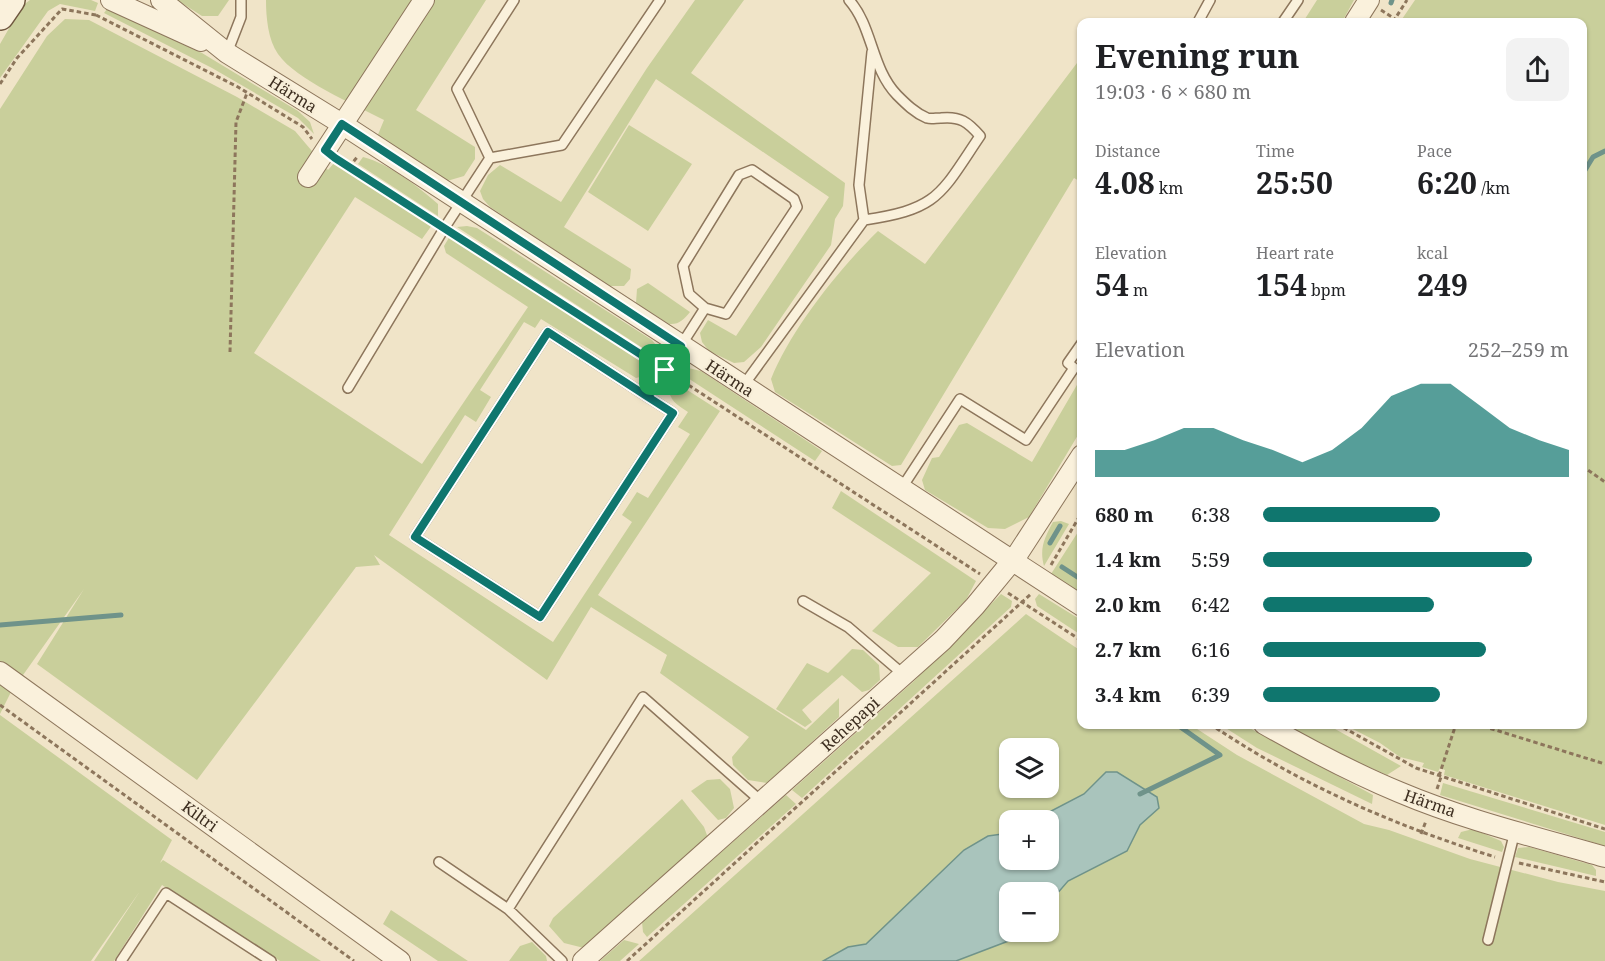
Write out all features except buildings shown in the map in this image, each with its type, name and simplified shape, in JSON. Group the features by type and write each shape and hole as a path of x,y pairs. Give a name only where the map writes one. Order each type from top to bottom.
{"main road":[{"path":"0,16 11,0"}],"street":[{"name":"Härma","path":"161,0 228,53 342,124 1077,603"},
{"path":"308,177 424,0"},
{"path":"1358,18 1369,0"},
{"name":"Härma","path":"105,4 228,53"},
{"name":"Rehepapi","path":"584,961 904,675 967,614 1012,561 1077,463"},
{"name":"Kiltri","path":"0,672 400,961"},
{"name":"Härma","path":"1273,729 1334,762 1399,792 1515,831 1605,857"}],"lane":[{"path":"228,53 241,17 242,0"},
{"path":"490,158 458,89 514,0"},
{"path":"348,388 445,227 490,158 562,146 660,0"},
{"path":"743,386 864,220 913,210 936,198 981,136 969,123 954,117 929,118 912,110 881,74 858,10 849,0"},
{"path":"1200,18 1210,0"},
{"path":"1286,18 1298,0"},
{"path":"864,220 859,185 872,52"},
{"path":"752,170 794,199 797,207 726,314 705,309 689,294 683,266 739,175 752,170"},
{"path":"648,397 705,309"},
{"path":"548,332 648,397 673,413 540,617 415,537 548,332"},
{"path":"901,489 960,399 1026,440 1074,368 1068,363 1077,350"},
{"path":"803,601 848,627 904,675"},
{"path":"508,909 644,697 762,802"},
{"path":"1488,940 1515,831"},
{"path":"439,862 508,909 562,961"},
{"path":"121,961 166,893 271,961"}],"path":[{"path":"1396,18 1407,0"},
{"path":"96,15 105,4"},
{"path":"0,84 17,58 62,9 96,15 247,93 303,127 313,140 349,167 981,575"},
{"path":"230,352 236,123 247,93"},
{"path":"349,167 359,155"},
{"path":"1587,469 1605,482"},
{"path":"1048,571 1077,521"},
{"path":"1003,590 1077,638"},
{"path":"627,961 1035,590"},
{"path":"0,705 354,961"},
{"path":"1217,729 1262,758 1350,804 1422,834 1507,860 1605,882"},
{"path":"1345,729 1396,759 1439,776 1605,829"},
{"path":"1439,776 1454,729"},
{"path":"1492,729 1605,764"}],"green space":[{"path":"30,0 91,0 98,3 95,11 60,4 48,11 0,78 0,44 22,6"},
{"path":"177,0 229,0 218,16 202,16"},
{"path":"266,0 486,0 416,110 475,147 475,159 464,176 447,181 437,176 377,137 384,120 326,91 286,64 272,42 267,21"},
{"path":"695,0 744,0 691,73 845,183 843,206 835,219 831,245 761,347 744,362 734,363 709,351 702,342 700,333 708,320 736,336 829,197 656,79 564,227 631,269 630,279 624,286 609,286 490,207 480,191 488,175 500,165 561,202 647,68"},
{"path":"1317,0 1354,0 1344,18 1306,18"},
{"path":"1415,0 1605,0 1605,825 1444,775 1445,770 1440,768 1438,772 1422,767 1424,763 1400,757 1380,743 1353,729 1587,729 1587,18 1403,18"},
{"path":"107,9 202,53 298,111 310,122 314,134 298,118 212,68 104,13"},
{"path":"65,19 89,20 237,97 295,131 328,170 335,162 432,225 422,239 355,197 254,353 422,464 528,307 446,253 444,246 450,236 654,370 648,375 636,378 541,319 535,328 524,322 480,390 491,397 476,422 465,415 389,535 553,642 632,522 622,515 637,492 648,498 690,434 678,427 688,412 672,399 669,391 670,379 720,411 598,595 806,730 839,698 839,717 767,783 748,780 733,765 732,757 749,737 660,673 667,655 591,607 547,680 374,555 380,565 356,567 197,780 37,664 84,589 11,692 0,714 0,109 47,36"},
{"path":"1077,63 1077,180 1074,178 901,465 892,466 775,392 771,379 791,340 817,300 878,231 925,264"},
{"path":"629,125 692,164 648,231 588,192"},
{"path":"363,157 393,170 421,190 438,204 438,216 358,164"},
{"path":"457,227 477,228 652,340 660,350 661,360"},
{"path":"648,283 690,312 678,322 669,324 636,303 637,289"},
{"path":"688,368 701,371 822,451 815,461 677,371"},
{"path":"1077,385 1077,437 1029,517 1005,529 988,528 925,490 922,480 932,458 939,457 959,425 967,423 1032,462"},
{"path":"841,491 976,581 966,600 918,647 898,647 872,631 931,573 832,508"},
{"path":"1061,521 1069,524 1044,566 1042,554 1045,538 1053,522"},
{"path":"1077,534 1077,591 1051,574"},
{"path":"1001,594 1012,601 1011,607 802,798 792,790 913,682"},
{"path":"1039,594 1077,618 1077,632 1037,606 1035,599"},
{"path":"1026,614 1077,648 1077,729 1197,729 1237,755 1364,824 1389,830 1470,859 1558,882 1605,891 1605,961 639,961"},
{"path":"852,649 863,650 879,665 880,680 869,690 862,692 842,675 802,710 812,722 805,727 776,709 807,663 828,673"},
{"path":"0,715 172,840 160,863 163,860 321,961 280,961 162,885 114,961 94,961 140,891 91,961 0,961"},
{"path":"1227,729 1251,729 1373,795 1372,804 1257,748"},
{"path":"1292,729 1335,729 1401,766 1387,775 1341,755"},
{"path":"720,779 730,789 734,808 726,818 718,820 691,791 707,780"},
{"path":"1443,783 1605,832 1605,846 1440,795"},
{"path":"786,795 796,804 647,937 643,932 642,922"},
{"path":"682,799 704,827 708,838 584,948 564,943 549,926 553,918"},
{"path":"1473,829 1501,841 1504,847 1502,852 1458,838 1461,832"},
{"path":"1529,847 1592,865 1596,870 1596,876 1515,857 1518,848"},
{"path":"391,910 468,961 438,961 383,924"},
{"path":"624,940 639,944 620,961 600,961"},
{"path":"532,942 546,956 547,961 509,961 520,946"}],"water":[{"path":"1106,772 1117,772 1157,797 1159,808 1140,825 1127,851 1068,881 1059,891 1059,882 999,882 999,942 1006,942 956,961 823,961 848,947 866,944 964,850 988,836 999,834 999,870 1059,870 1059,810 1053,810 1084,794"}],"waterway":[{"path":"1587,167 1593,157 1605,151"},
{"path":"1050,543 1060,526"},
{"path":"1062,567 1077,577"},
{"path":"0,625 121,615"},
{"path":"1140,794 1220,755 1183,729"}],"route":[{"path":"665,370 335,158 325,150 342,124 681,346 648,397 548,332 415,537 540,617 673,413 648,397 665,370"}]}
